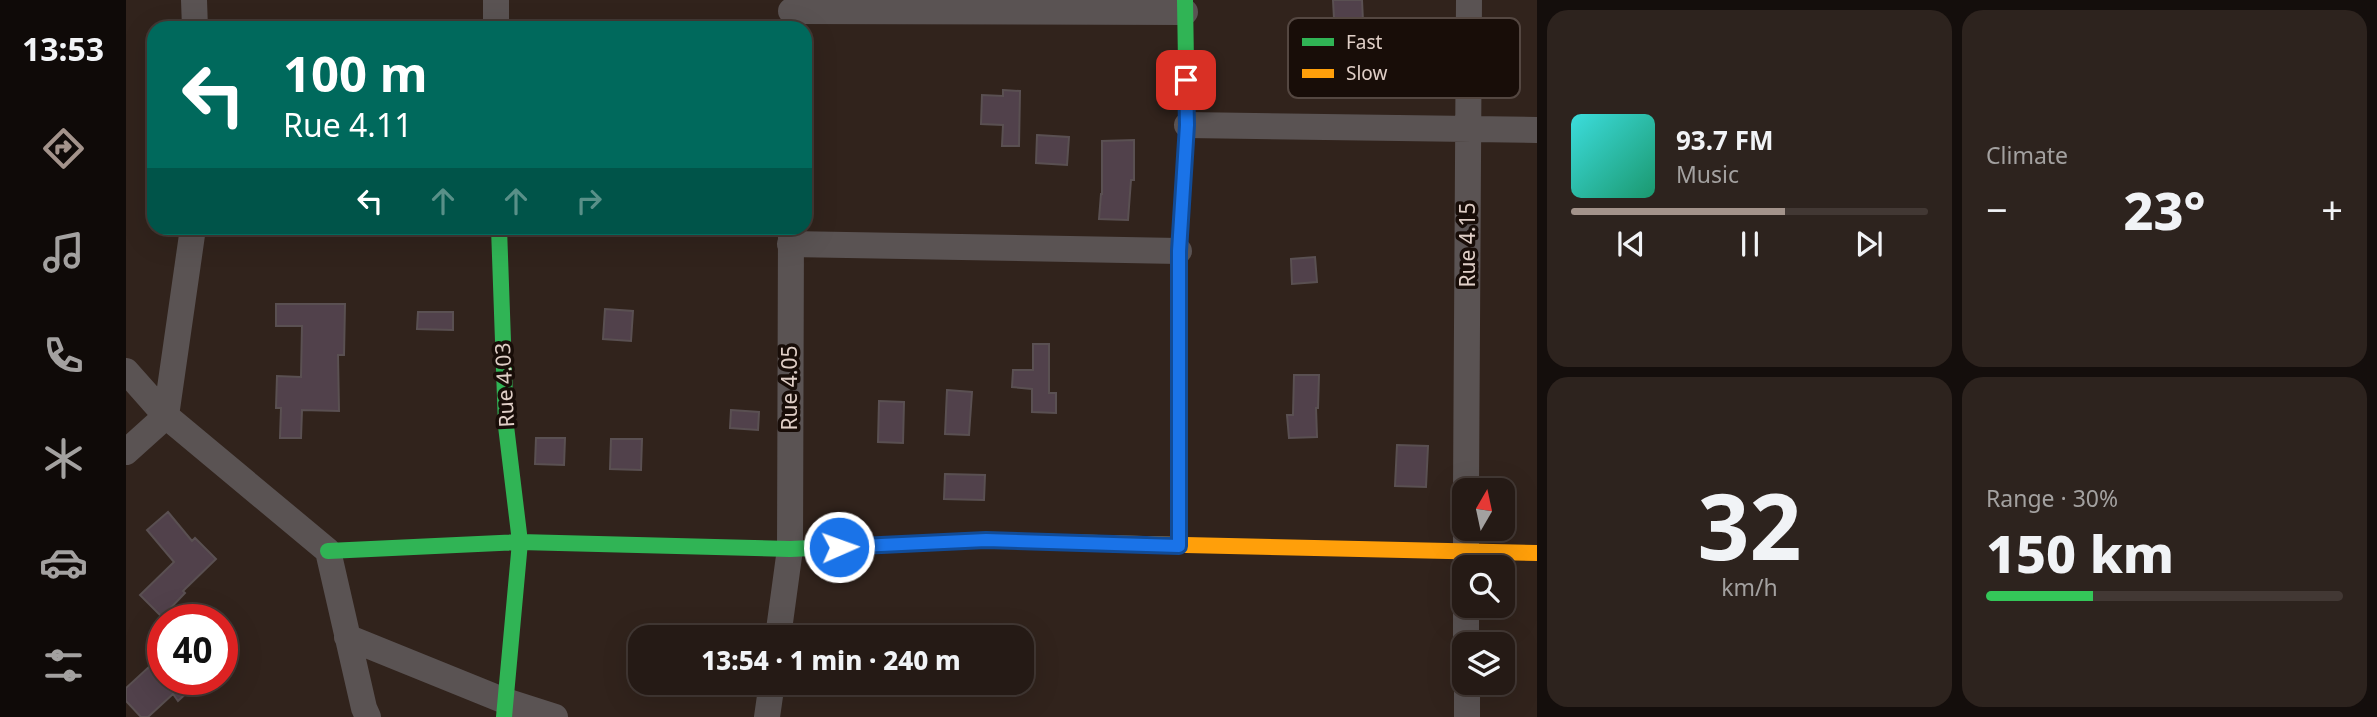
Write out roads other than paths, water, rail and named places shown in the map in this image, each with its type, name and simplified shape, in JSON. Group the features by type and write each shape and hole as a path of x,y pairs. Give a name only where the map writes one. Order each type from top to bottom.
{"street":[{"path":"194,0 195,21"},
{"path":"496,0 496,21"},
{"name":"Rue 4.15","path":"1469,0 1469,18"},
{"path":"791,13 1185,6 1187,125 1179,251 1179,546"},
{"name":"Rue 4.15","path":"1466,478 1469,98"},
{"path":"1187,125 1537,130"},
{"path":"126,452 166,416 191,235"},
{"name":"Rue 4.03","path":"499,235 506,426 520,542 504,709"},
{"path":"790,236 1179,251"},
{"name":"Rue 4.05","path":"780,625 790,549 790,236"},
{"path":"126,371 166,416 328,551 368,717"},
{"path":"328,551 520,542 790,549 986,540 1537,553"},
{"path":"347,637 504,709 555,717"},
{"path":"767,717 770,695"},
{"path":"1467,695 1467,717"}]}
